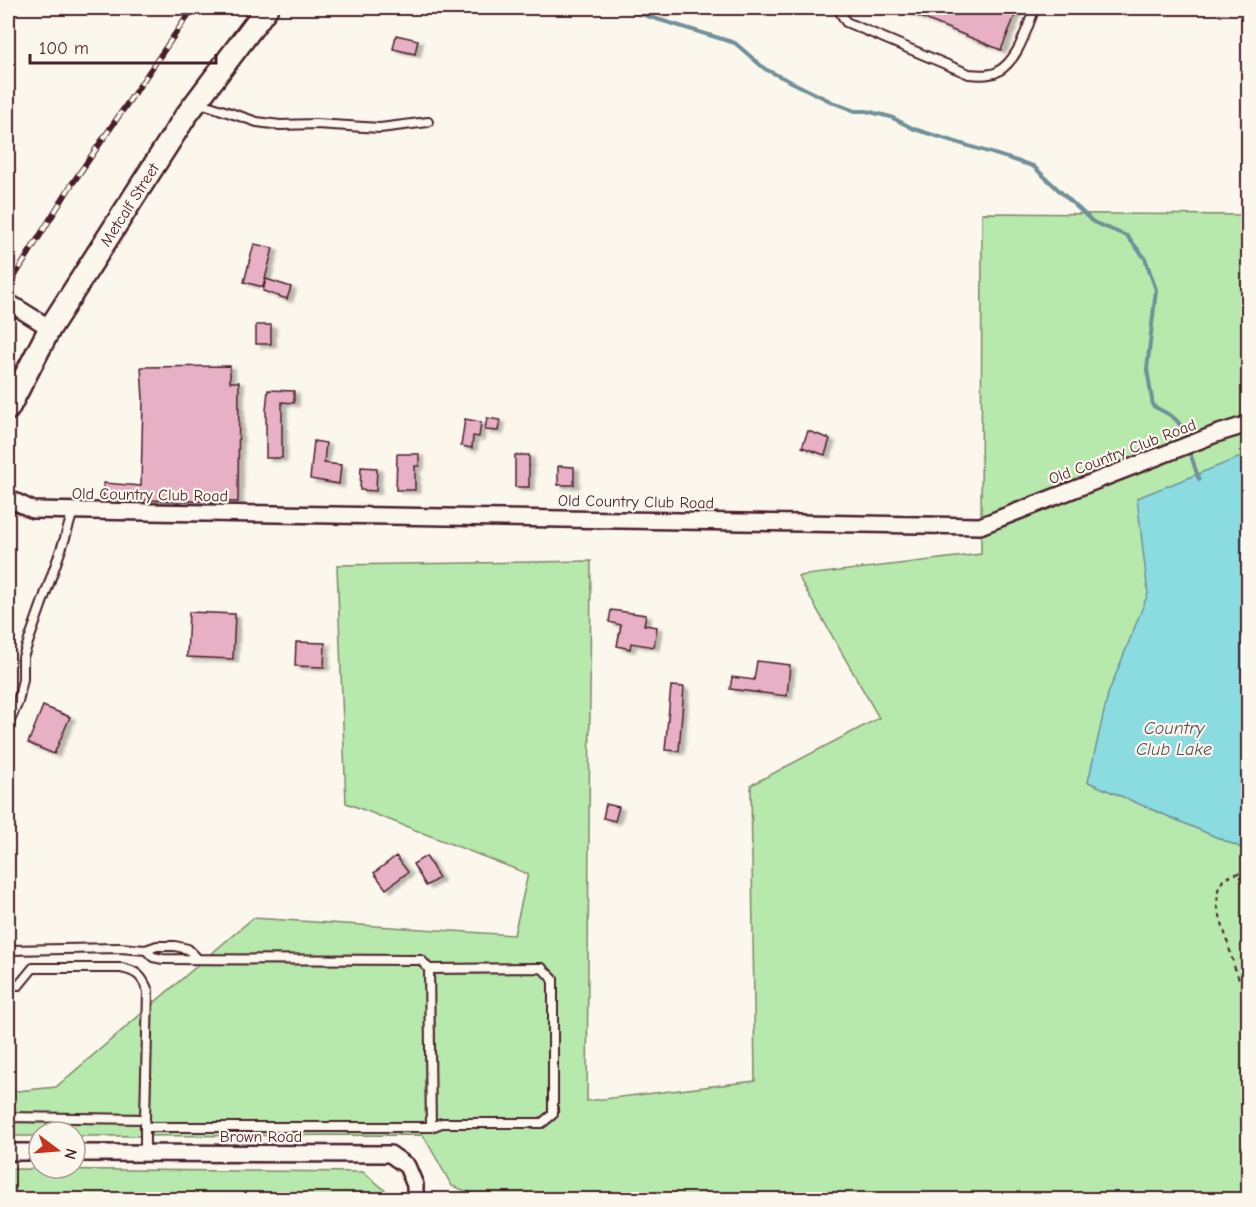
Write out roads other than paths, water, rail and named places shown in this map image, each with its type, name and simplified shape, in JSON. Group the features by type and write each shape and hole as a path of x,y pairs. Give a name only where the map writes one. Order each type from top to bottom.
{"street":[{"name":"Metcalf Street","path":"8,409 50,328 185,117 267,8"},
{"path":"8,302 50,328"},
{"name":"Old Country Club Road","path":"8,498 33,510 980,526 1248,424"},
{"path":"8,1152 27,1152"},
{"name":"Brown Road","path":"87,1153 390,1154 407,1166 416,1185 415,1200"}],"lane":[{"path":"840,8 846,22 969,74 981,76 996,73 1006,65 1016,52 1035,8"},
{"path":"197,102 257,122 280,125 316,124 380,128 428,122"},
{"path":"8,725 18,702 23,679 23,657 73,511"},
{"path":"8,950 120,948 146,950 157,946 175,946 188,949 198,960"},
{"path":"146,950 153,957 163,959 421,960 429,969 431,1127"},
{"path":"8,985 19,985 33,968 121,968 138,974 144,981 148,991 145,1153"},
{"path":"8,1117 145,1123 431,1127 442,1123 542,1123 553,1114 553,979 543,968 429,969"}],"water":[{"name":"Country Club Lake","path":"1248,454 1248,845 1244,849 1088,782 1108,694 1148,594 1137,498"}],"waterway":[{"path":"436,8 445,10 466,8"},
{"path":"621,8 735,43 765,69 834,103 855,111 866,111 891,117 914,129 1033,166 1093,222 1127,236 1145,258 1156,290 1147,369 1153,406 1179,423 1187,442"},
{"path":"1189,449 1199,479"}],"railway":[{"path":"8,287 70,187 193,8"}]}
